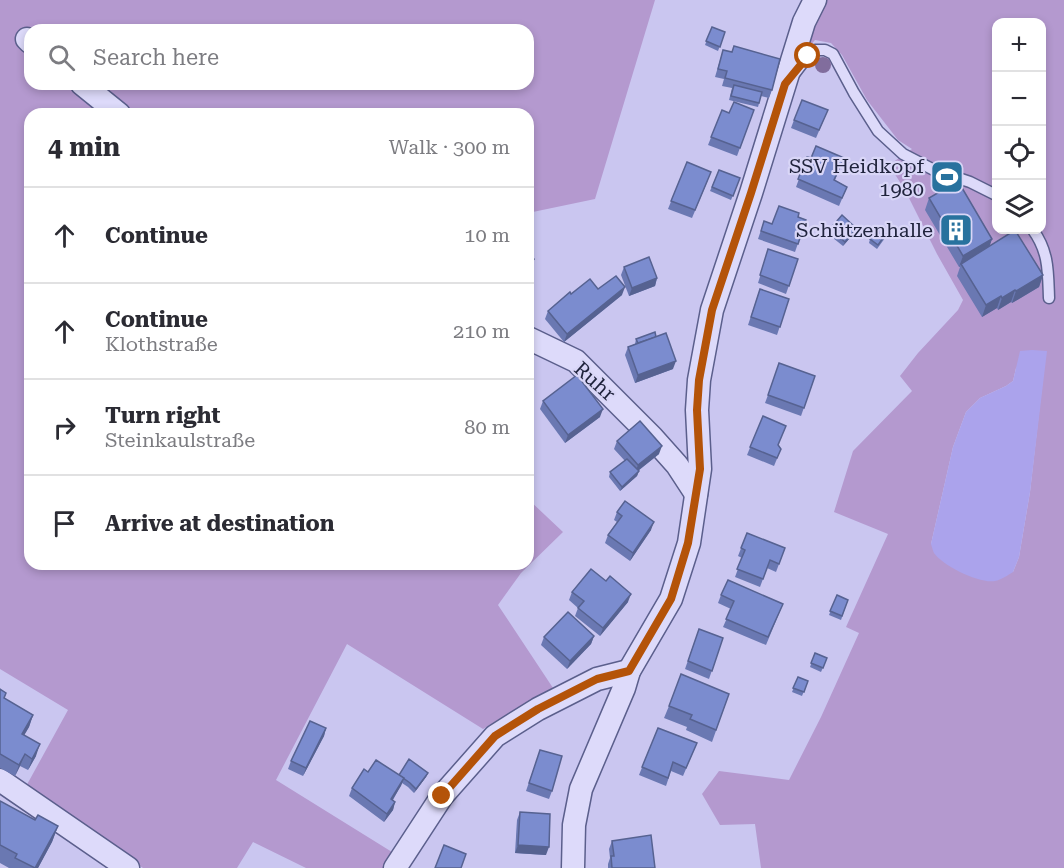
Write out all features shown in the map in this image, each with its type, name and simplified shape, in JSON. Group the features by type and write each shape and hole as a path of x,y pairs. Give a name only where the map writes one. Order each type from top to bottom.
{"street":[{"path":"573,868 574,825 581,789 629,671 671,599 688,543 700,469 697,410 699,380 712,310 804,22 815,0"},
{"path":"89,90 112,108"},
{"name":"Ruhr","path":"534,341 576,362 652,437 676,465 696,494"},
{"path":"395,868 442,796 495,736 538,709 597,679 629,671"},
{"path":"0,780 128,868"}],"lane":[{"path":"785,84 815,50 825,50 833,54 878,131 903,154 934,170 970,182 992,193"},
{"path":"1036,234 1048,262 1048,298"}],"shaded area":[{"path":"0,0 655,0 595,199 534,212 534,108 24,108 24,570 524,570 498,605 553,688 483,729 347,644 276,780 392,852 384,868 306,868 253,842 237,868 143,868 24,790 68,710 0,669"},
{"path":"823,0 1064,0 1064,868 761,868 755,824 720,825 702,794 719,771 789,780 821,717 859,633 846,627 888,534 834,512 853,451 912,391 900,376 958,310 963,300 905,190 889,165 912,149 898,140 867,100 842,55 831,43 815,40 800,57","holes":["1046,351 1030,492 1019,557 1013,572 931,544 953,447 966,412 980,398 1013,381 1016,368"]},
{"path":"534,505 563,532 534,560"}],"sand":[{"path":"1020,351 1047,351 1030,492 1019,557 1013,572 1007,576 995,581 980,580 945,563 934,553 931,544 953,447 966,412 980,398 1013,381"}],"building":[{"path":"712,27 725,32 720,47 706,41"},
{"path":"734,46 780,59 772,90 725,78 727,71 718,69 723,50 732,52"},
{"path":"734,85 762,92 759,103 731,96"},
{"path":"802,100 828,110 819,130 794,120"},
{"path":"734,102 754,110 740,148 711,137 722,110 729,113"},
{"path":"816,146 844,158 834,180 847,187 842,198 798,179 807,157 811,158"},
{"path":"687,162 711,172 695,210 671,201"},
{"path":"719,170 740,178 733,196 712,187"},
{"name":"Schützenhalle","path":"958,181 992,239 963,256 929,198"},
{"path":"779,206 799,213 798,217 806,220 798,244 761,231 764,221 772,224"},
{"path":"842,215 856,228 845,242 830,229"},
{"path":"878,228 886,234 878,245 870,239"},
{"path":"1009,234 1017,234 1043,275 986,305 961,264"},
{"path":"768,249 798,259 789,286 760,275"},
{"path":"649,257 657,278 632,288 624,267"},
{"path":"616,276 625,287 567,334 548,311 590,279 598,289"},
{"path":"760,289 789,299 780,327 751,317"},
{"path":"655,332 656,337 638,343 636,339"},
{"path":"666,333 676,361 638,375 628,347"},
{"path":"779,363 815,376 804,408 768,395"},
{"path":"577,375 603,409 568,435 543,401"},
{"path":"763,416 786,426 778,445 781,449 777,458 750,447"},
{"path":"640,421 662,446 638,465 617,441"},
{"path":"627,459 639,471 622,487 610,472"},
{"path":"625,501 654,522 633,553 608,535 622,516 617,512"},
{"path":"747,533 785,548 779,564 770,560 763,579 737,569 745,550 741,548"},
{"path":"591,569 606,581 610,576 631,594 603,628 578,608 584,601 572,592"},
{"path":"728,580 783,604 768,637 726,619 734,601 721,595"},
{"path":"837,595 848,600 842,616 830,611"},
{"path":"568,612 594,636 570,661 544,637"},
{"path":"699,629 723,638 712,671 688,661"},
{"path":"815,653 827,658 823,668 811,663"},
{"path":"681,674 729,694 716,730 690,719 692,715 669,706"},
{"path":"798,677 808,681 804,692 793,688"},
{"path":"0,689 6,693 4,698 33,715 22,734 40,744 32,759 25,754 19,765 0,754"},
{"path":"310,721 326,728 306,768 291,761"},
{"path":"658,728 697,743 686,768 673,762 668,778 642,767"},
{"path":"540,750 562,756 552,791 529,783"},
{"path":"409,759 428,773 416,789 399,775"},
{"path":"376,760 404,778 391,799 395,802 387,814 352,788 364,769 368,772"},
{"path":"0,801 35,820 38,815 58,826 35,868 15,858 17,854 0,845"},
{"path":"520,812 550,814 549,847 518,845"},
{"path":"651,835 655,868 612,868 611,856 614,856 612,841"},
{"path":"444,845 466,854 461,868 435,868"}],"place":[{"name":"SSV Heidkopf 1980","path":"947,177"},
{"name":"Schützenhalle","path":"956,230"}],"route":[{"path":"442,796 495,736 538,709 597,679 629,671 671,599 688,543 700,469 697,410 699,380 712,310 785,84 808,56"}]}
